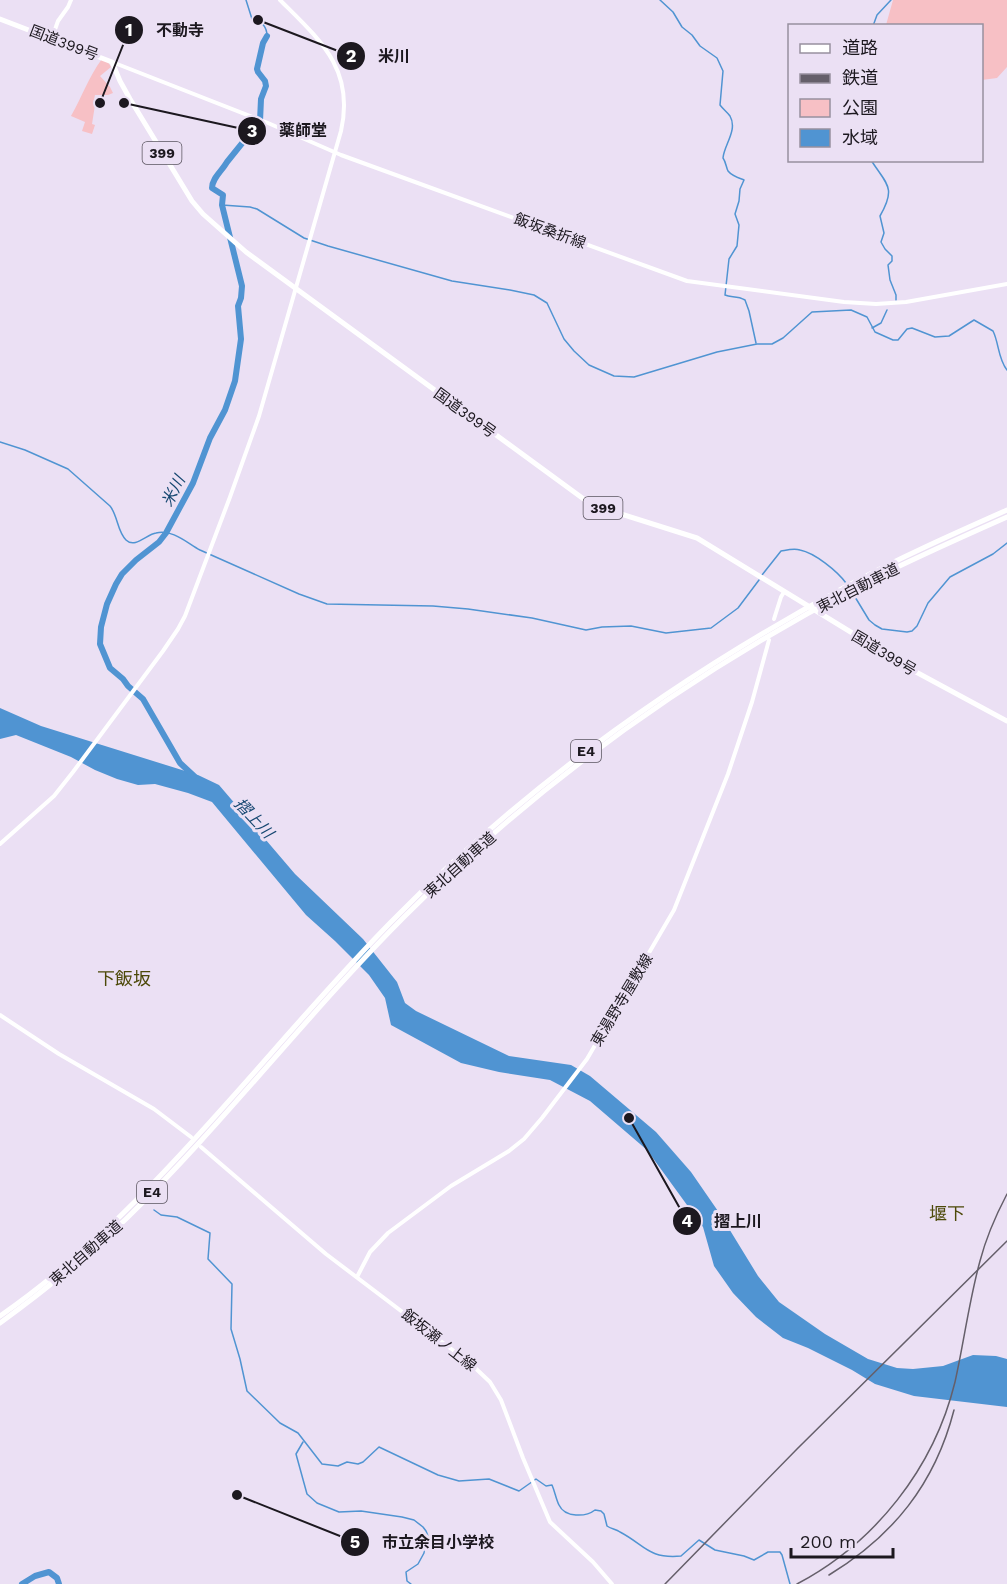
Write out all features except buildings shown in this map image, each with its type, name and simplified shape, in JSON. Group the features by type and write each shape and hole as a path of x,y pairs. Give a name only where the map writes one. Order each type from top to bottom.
{"highway":[{"name":"国道399号","path":"0,19 112,62 129,97 186,192 203,214 246,252 585,500 596,506 697,538 916,672 1007,721"},
{"name":"東北自動車道","path":"0,1323 58,1280 125,1219 188,1155 290,1035 391,926 552,785 601,747 689,686 809,610 941,540 1007,510"},
{"name":"東北自動車道","path":"852,587 1007,517"},
{"name":"東北自動車道","path":"0,1316 67,1264 119,1217 285,1042"}],"main road":[{"path":"52,38 58,21 71,0"},
{"path":"0,844 54,796 178,629 189,606 259,416 341,131 344,112 343,91 338,72 326,48 280,0"},
{"name":"飯坂桑折線","path":"112,62 260,120 334,152 687,280 844,302 876,304 906,302 1007,284"},
{"path":"774,619 784,592"},
{"name":"東湯野寺屋敷線","path":"357,1277 370,1251 388,1233 451,1186 509,1151 524,1139 587,1059 674,910 728,774 755,692 769,640"},
{"path":"0,1015 49,1048 154,1109 191,1137"},
{"name":"飯坂瀬ノ上線","path":"201,1148 300,1233 471,1364 490,1382 501,1400 522,1458 550,1522 593,1562 612,1584"}],"green space":[{"path":"893,0 1007,0 1007,67 997,78 983,80 983,24 886,24"},
{"path":"102,59 111,67 100,76 113,93 95,95 92,124 95,125 92,134 82,131 85,122 71,116"}],"water":[{"path":"0,708 41,726 198,775 219,785 295,874 363,939 397,982 405,1003 416,1011 509,1056 571,1065 590,1076 656,1132 691,1172 758,1276 779,1302 825,1334 868,1359 897,1368 943,1366 973,1355 1007,1359 1007,1407 914,1396 875,1384 808,1348 783,1338 756,1317 733,1293 714,1266 703,1227 647,1150 590,1101 550,1080 461,1063 391,1025 385,998 369,975 306,915 212,802 155,784 138,785 117,779 16,735 0,739"}],"waterway":[{"name":"米川","path":"246,0 252,19 263,24 267,36"},
{"path":"660,0 673,12 682,27 700,46 717,58 723,71 720,105 732,121 732,132 723,158 728,171 744,180 735,214 739,225 737,246 729,259 725,295 745,300 756,343"},
{"path":"874,24 877,15 891,0"},
{"name":"米川","path":"194,776 180,763 143,699 110,668 100,644 101,627 107,604 122,574 159,542 166,533 193,483 235,381 241,339 238,306 242,286 222,205 223,195 212,188 227,162 260,121 261,99 266,86 257,69 267,36"},
{"path":"872,162 888,186 888,198 880,216 884,233 881,242 892,256 892,261 888,265 896,300"},
{"path":"222,205 257,209 304,238 328,246 452,281 534,295 547,303 564,339 574,351 589,365 614,376 634,377 717,352 757,344 772,344 783,338 812,312 851,310 867,317 875,332 893,340 898,340 907,329 912,328 935,337 949,336 974,320 993,331 1007,370"},
{"path":"872,328 881,323 887,310"},
{"path":"0,442 68,469 110,506 121,532 130,542 137,542 156,533 168,533 200,550 327,604 433,606 532,618 586,630 631,626 666,633 711,628 738,608 759,580"},
{"path":"852,592 869,620 875,625 882,629 912,631 917,626 928,603 950,577 993,554 1007,543"},
{"path":"762,575 781,551 795,549 819,559 846,583"},
{"path":"154,1210 161,1215 177,1217 210,1233 208,1259 232,1284 231,1329 247,1391 280,1423 298,1433 322,1464 338,1466 347,1462 358,1464 379,1447 438,1475 459,1481 489,1479 519,1491 536,1479 546,1486 552,1485 559,1505 566,1512 581,1515 595,1510 601,1511 607,1526 654,1553 681,1556 699,1540 715,1550 754,1560 768,1552 780,1552 790,1584"},
{"path":"303,1442 296,1454 307,1494 317,1503 339,1512 361,1511 402,1517 414,1520 423,1527 428,1536 424,1553 418,1564 406,1572 407,1581 411,1584"},
{"path":"22,1584 35,1576 49,1572 57,1578 59,1584"}],"railway":[{"path":"797,1584 852,1547 876,1525 916,1473 932,1444 955,1382 982,1252 1007,1194"},
{"path":"665,1584 797,1449 1007,1241"},
{"path":"829,1575 873,1543 908,1506 935,1462 954,1410"}],"place":[{"name":"米川","path":"258,20"},
{"name":"不動寺","path":"100,103"},
{"name":"薬師堂","path":"124,103"},
{"name":"摺上川","path":"629,1118"},
{"name":"市立余目小学校","path":"237,1495"}],"district":[{"name":"下飯坂","path":"124,978"},
{"name":"堰下","path":"947,1213"}]}
